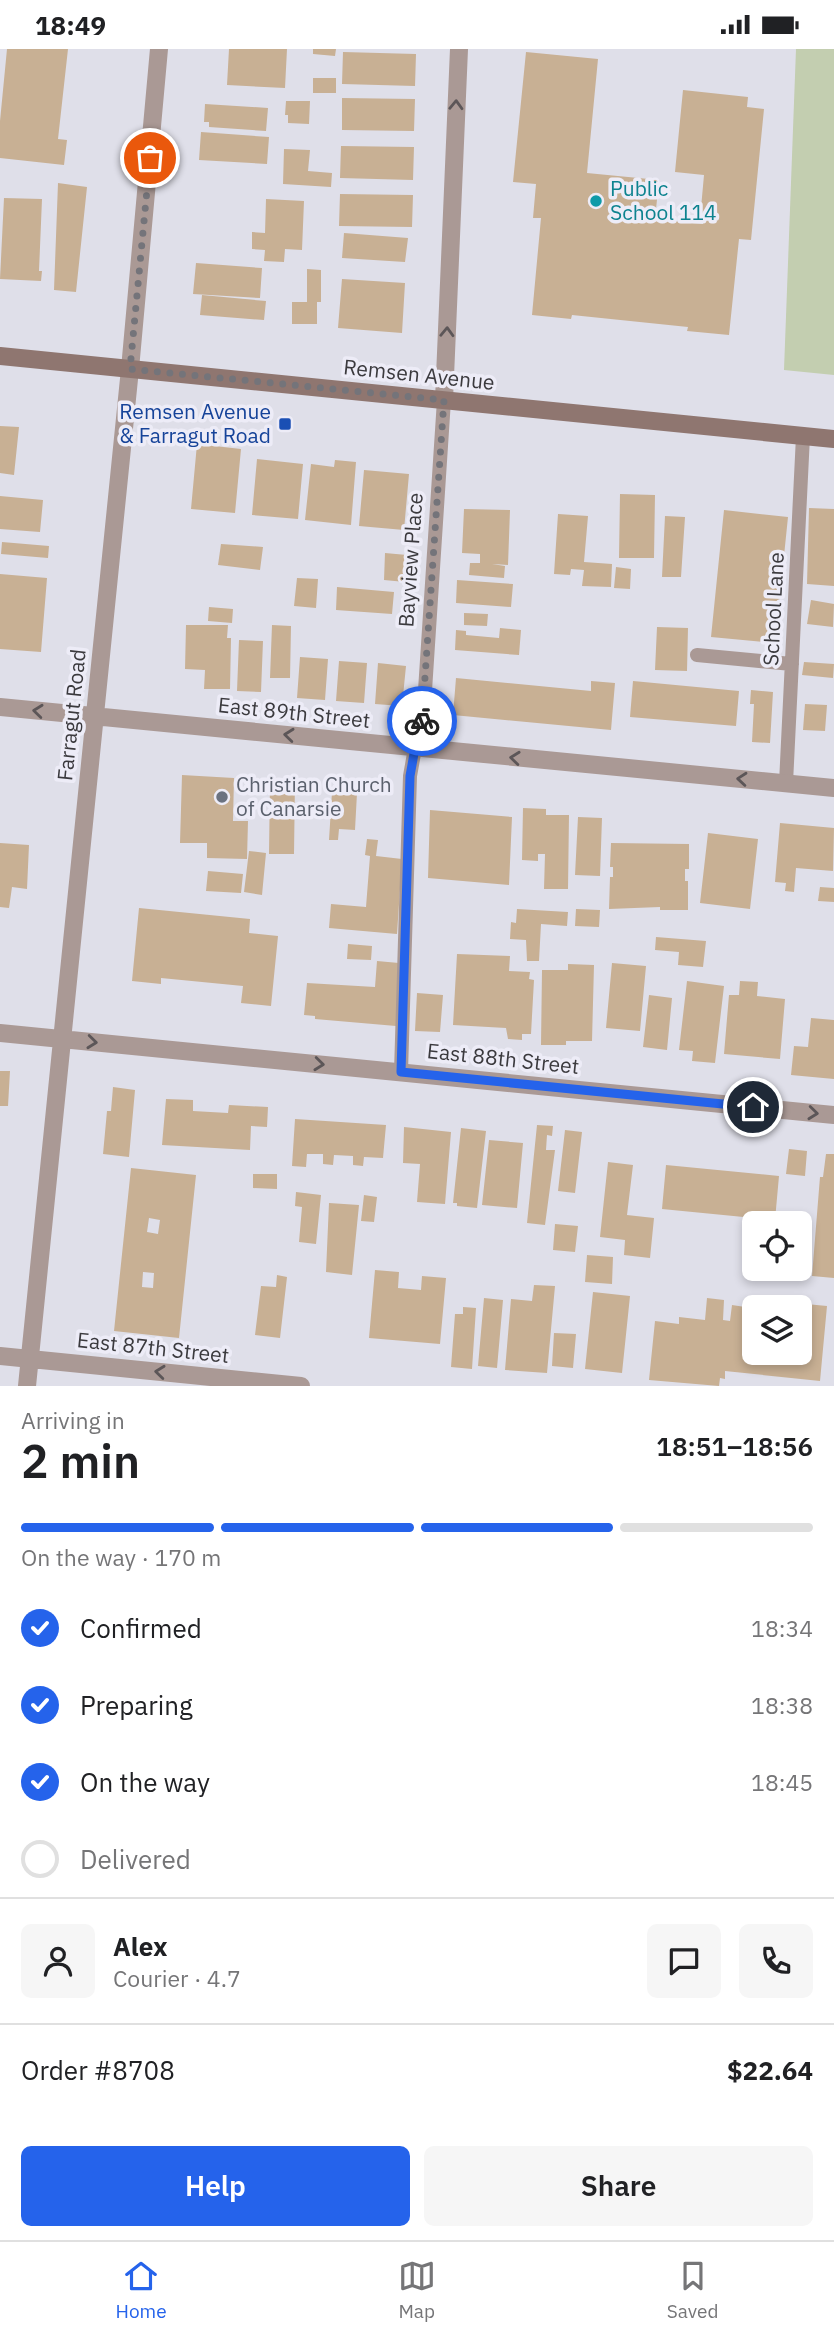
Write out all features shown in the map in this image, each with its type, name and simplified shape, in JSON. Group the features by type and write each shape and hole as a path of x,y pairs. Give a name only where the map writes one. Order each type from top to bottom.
{"main road":[{"name":"Remsen Avenue","path":"0,356 834,439"}],"street":[{"name":"Farragut Road","path":"27,1386 130,369 159,49"},
{"name":"Bayview Place","path":"444,400 459,49"},
{"name":"East 89th Street","path":"0,707 834,788"},
{"name":"East 88th Street","path":"0,1033 834,1115"},
{"name":"East 87th Street","path":"0,1356 301,1386"}],"lane":[{"name":"Bayview Place","path":"401,1072 410,776 423,721 444,400"},
{"name":"School Lane","path":"786,783 803,436"},
{"path":"697,655 792,664"}],"green space":[{"path":"796,49 834,49 834,375 784,370"}],"building":[{"path":"7,49 68,49 58,139 67,140 64,165 0,158 0,121"},
{"path":"229,49 287,49 285,88 227,85"},
{"path":"313,49 336,49 335,56 313,54"},
{"path":"343,52 416,54 415,86 342,84"},
{"name":"Public School 114","path":"526,52 598,59 587,173 659,180 655,219 703,224 703,219 700,219 704,175 675,172 683,90 748,97 747,107 764,109 751,240 739,239 729,335 687,331 688,327 572,315 571,319 532,315 541,218 533,218 536,184 513,182"},
{"path":"313,78 336,78 336,93 313,93"},
{"path":"342,98 415,99 414,131 342,130"},
{"path":"286,101 310,101 309,124 288,123 288,115 285,115"},
{"path":"205,104 268,108 266,131 209,127 209,122 204,122"},
{"path":"201,132 269,137 267,164 199,160"},
{"path":"341,146 414,147 413,180 340,178"},
{"path":"284,149 310,150 308,171 332,173 331,187 283,184"},
{"path":"58,183 87,187 76,292 54,290"},
{"path":"340,194 413,195 412,227 339,226"},
{"path":"4,198 42,199 39,271 42,271 41,281 0,279"},
{"path":"266,199 304,201 302,250 285,249 284,262 264,261 265,250 252,249 252,232 265,233"},
{"path":"344,233 408,238 405,262 342,258"},
{"path":"196,263 262,268 260,298 193,294"},
{"path":"307,269 321,270 321,302 317,302 317,324 292,324 292,302 307,302"},
{"path":"342,279 405,283 402,333 338,328"},
{"path":"202,295 266,301 264,320 200,315"},
{"path":"0,426 19,427 14,475 0,473"},
{"path":"197,444 241,449 235,513 191,509"},
{"path":"257,459 303,464 298,519 252,515"},
{"path":"335,460 356,462 351,525 305,520 311,464 334,467"},
{"path":"364,470 409,474 404,530 359,526"},
{"path":"620,494 655,495 654,558 619,558"},
{"path":"0,496 43,500 40,532 0,529"},
{"path":"809,508 834,509 834,586 807,584"},
{"path":"464,509 510,510 508,565 492,564 505,566 504,578 469,575 470,563 480,563 480,554 462,553"},
{"path":"724,510 788,517 775,643 711,637"},
{"path":"558,514 588,516 584,562 612,564 611,587 582,586 584,570 571,569 570,575 554,574"},
{"path":"665,516 685,517 681,577 662,577"},
{"path":"2,542 49,546 48,558 1,554"},
{"path":"221,544 263,547 260,570 218,565"},
{"path":"385,553 407,555 405,582 384,580"},
{"path":"616,567 631,569 630,589 614,588"},
{"path":"0,574 47,578 41,652 0,649"},
{"path":"297,578 318,579 316,608 294,606"},
{"path":"457,580 513,584 511,607 456,603"},
{"path":"337,587 394,592 392,614 336,610"},
{"path":"811,600 834,604 833,627 807,624"},
{"path":"209,607 233,609 232,623 208,621"},
{"path":"464,613 488,614 487,626 464,625"},
{"path":"186,625 228,625 227,638 231,638 230,689 204,689 205,670 185,669"},
{"path":"272,625 291,626 290,678 270,678"},
{"path":"657,627 688,628 687,671 655,670"},
{"path":"500,628 521,630 519,655 455,650 456,630 466,631 466,635 499,638"},
{"path":"239,640 263,641 261,692 237,691"},
{"path":"300,657 328,659 325,700 297,698"},
{"path":"339,661 367,663 364,703 336,701"},
{"path":"804,662 834,664 833,678 802,675"},
{"path":"378,663 406,666 402,706 375,704"},
{"path":"456,678 591,691 591,681 615,683 611,730 453,715"},
{"path":"633,681 739,691 736,726 630,717"},
{"path":"751,690 773,692 770,743 752,742 754,704 750,704"},
{"path":"805,704 827,705 825,731 803,730"},
{"path":"182,775 234,778 233,821 248,821 247,859 207,858 207,843 180,843"},
{"path":"270,780 295,780 294,854 269,854"},
{"path":"332,792 357,793 355,830 339,829 338,840 329,840"},
{"path":"523,808 546,809 546,815 569,815 568,889 544,889 545,854 538,854 538,861 522,860"},
{"path":"430,810 512,817 509,885 428,878"},
{"path":"578,817 602,818 600,876 575,875"},
{"path":"780,823 834,828 833,871 796,868 794,892 785,891 786,883 775,882"},
{"path":"708,833 758,839 750,909 700,903"},
{"path":"367,839 378,840 376,856 402,859 397,934 329,928 331,904 366,907 370,856 365,855"},
{"path":"0,843 29,845 27,889 12,887 9,908 0,907"},
{"path":"611,843 689,844 689,869 685,869 685,881 688,881 688,910 660,910 660,907 609,909 610,877 613,877 613,867 610,867"},
{"path":"249,851 266,853 262,895 244,892"},
{"path":"208,871 243,874 241,893 206,891"},
{"path":"820,887 834,888 834,902 818,901"},
{"path":"139,908 250,919 249,933 278,936 271,1006 241,1003 243,986 161,978 161,984 132,981"},
{"path":"517,909 568,912 567,926 541,924 539,961 527,961 526,940 510,939 511,922 516,923"},
{"path":"576,909 600,910 599,927 575,926"},
{"path":"656,937 706,941 703,967 678,965 679,952 655,950"},
{"path":"348,944 372,946 371,960 347,959"},
{"path":"457,954 510,956 509,971 530,972 529,979 534,980 531,1034 522,1034 522,1040 508,1039 506,1028 453,1025"},
{"path":"377,961 399,963 396,1026 315,1019 315,1016 304,1015 307,983 375,987"},
{"path":"612,963 646,966 640,1031 606,1028"},
{"path":"568,964 594,965 592,1041 541,1045 542,970 568,970"},
{"path":"687,981 724,986 715,1063 692,1061 693,1051 679,1050"},
{"path":"740,981 758,982 757,996 785,999 780,1059 724,1054 729,995 739,995"},
{"path":"417,993 443,995 440,1032 415,1031"},
{"path":"649,995 672,998 667,1050 643,1047"},
{"path":"811,1018 834,1020 834,1079 791,1075 794,1046 808,1047"},
{"path":"0,1071 10,1071 8,1106 0,1106"},
{"path":"113,1087 135,1090 129,1157 103,1154 107,1111 111,1111"},
{"path":"166,1099 193,1100 193,1111 228,1113 229,1105 268,1107 267,1127 251,1126 250,1150 162,1145"},
{"path":"295,1119 386,1125 383,1158 364,1157 363,1166 353,1165 353,1156 334,1155 333,1165 323,1164 323,1154 307,1154 306,1167 292,1166"},
{"path":"537,1125 553,1126 552,1136 547,1135 546,1150 555,1150 545,1225 527,1223"},
{"path":"404,1127 451,1132 445,1204 417,1202 420,1164 403,1163"},
{"path":"461,1128 486,1131 477,1208 457,1206 457,1203 453,1203"},
{"path":"565,1130 582,1132 575,1193 558,1191"},
{"path":"489,1140 523,1143 517,1208 482,1205"},
{"path":"789,1149 807,1151 805,1176 786,1174"},
{"path":"826,1154 834,1154 834,1278 812,1276 820,1177 823,1177"},
{"path":"608,1162 633,1165 627,1215 654,1218 650,1258 624,1255 625,1240 600,1237"},
{"path":"666,1165 779,1176 776,1211 742,1211 742,1217 662,1209"},
{"path":"131,1168 196,1175 179,1338 114,1331","holes":["149,1218 160,1220 158,1234 147,1232","143,1272 154,1273 153,1288 142,1287"]},
{"path":"253,1174 277,1174 277,1189 253,1188"},
{"path":"296,1192 321,1195 316,1244 299,1242 302,1207 295,1206"},
{"path":"364,1195 377,1197 374,1222 361,1221"},
{"path":"329,1203 359,1205 352,1275 326,1272"},
{"path":"555,1224 578,1226 575,1252 553,1250"},
{"path":"587,1255 613,1257 612,1284 585,1282"},
{"path":"375,1270 399,1272 398,1288 421,1290 422,1276 446,1278 440,1344 369,1338"},
{"path":"277,1275 287,1277 280,1338 255,1335 261,1286 276,1287"},
{"path":"534,1285 555,1286 547,1373 505,1370 511,1299 532,1301"},
{"path":"593,1292 630,1296 622,1373 585,1369"},
{"path":"484,1298 503,1300 497,1368 478,1366"},
{"path":"707,1298 724,1300 723,1320 730,1321 732,1305 742,1307 742,1365 812,1365 812,1305 827,1306 820,1381 725,1371 725,1379 720,1378 719,1386 649,1380 655,1321 679,1324 679,1317 705,1320"},
{"path":"463,1307 476,1308 472,1369 451,1367 455,1314 463,1314"},
{"path":"554,1333 576,1334 573,1368 552,1366"}],"way so far":[{"path":"150,158 130,369 444,400 422,721"}],"place":[{"name":"Public School 114","path":"596,201"},
{"name":"Remsen Avenue & Farragut Road","path":"285,424"},
{"name":"Christian Church of Canarsie","path":"222,797"}],"route":[{"path":"422,721 410,776 401,1072 753,1107"}]}
